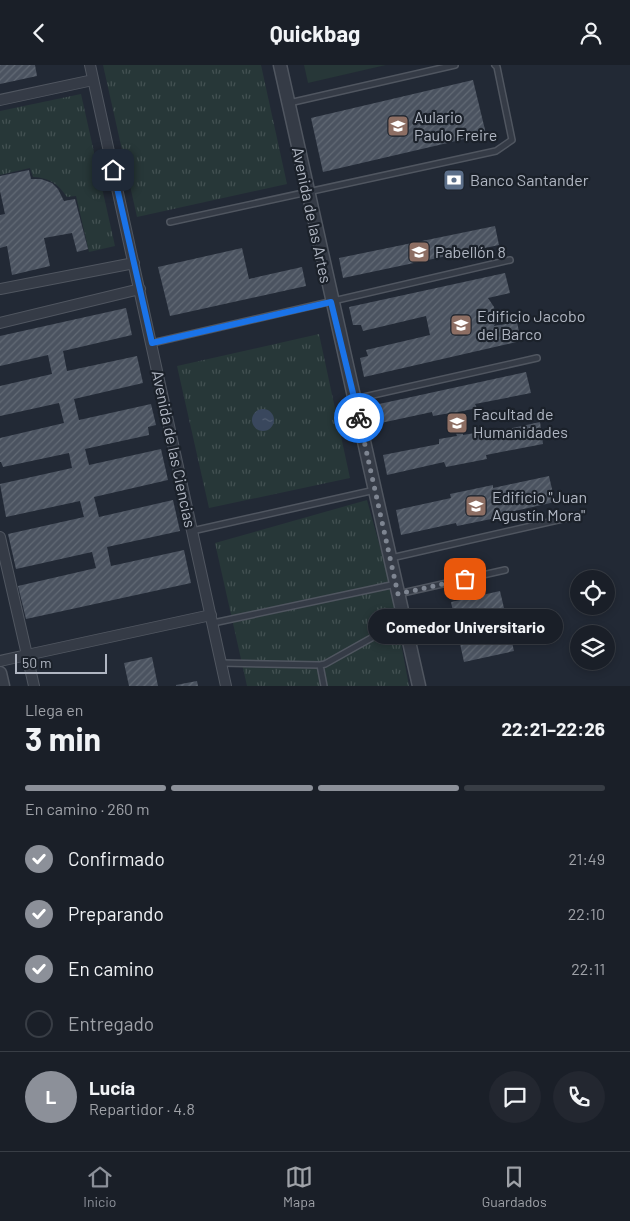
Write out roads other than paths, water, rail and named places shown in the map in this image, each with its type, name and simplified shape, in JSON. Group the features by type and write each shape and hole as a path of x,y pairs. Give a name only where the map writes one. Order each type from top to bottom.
{"street":[{"name":"Avenida de las Ciencias","path":"90,65 226,686"},
{"name":"Avenida de las Artes","path":"280,65 331,302 355,399 419,686"},
{"path":"0,100 93,80"},
{"path":"0,289 134,263"},
{"path":"0,323 140,289"},
{"path":"0,537 34,686"},
{"path":"0,661 212,619"},
{"path":"0,673 3,686"}],"lane":[{"path":"289,103 455,65"},
{"path":"170,222 496,151 512,140 497,67 495,65"},
{"path":"152,343 510,260"},
{"path":"355,399 536,358"},
{"path":"192,531 375,490"},
{"path":"390,559 571,517"},
{"path":"212,619 505,570"},
{"path":"221,663 325,664 391,627 405,624"},
{"path":"320,665 324,686"}],"water":[{"path":"263,409 271,412 274,420 271,428 263,431 255,428 252,420 255,412"}],"place":[{"name":"Aulario Paulo Freire","path":"398,126"},
{"name":"Banco Santander","path":"454,180"},
{"name":"Pabellón 8","path":"419,252"},
{"name":"Edificio Jacobo del Barco","path":"461,325"},
{"name":"Facultad de Humanidades","path":"457,423"},
{"name":"Edificio \"Juan Agustín Mora\"","path":"476,506"},
{"name":"Comedor Universitario","path":"465,579"}]}
